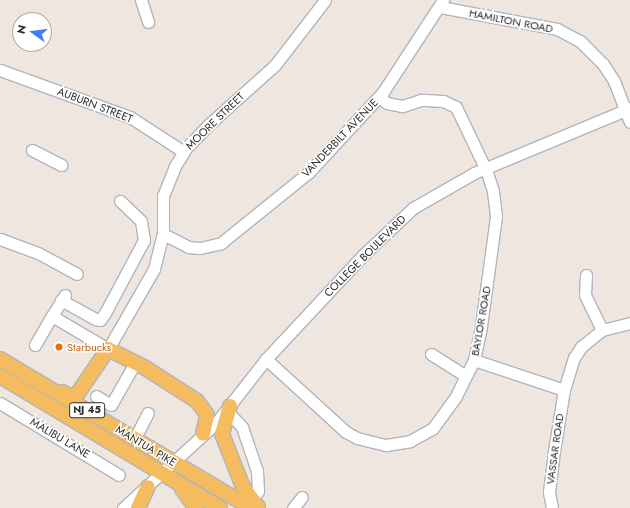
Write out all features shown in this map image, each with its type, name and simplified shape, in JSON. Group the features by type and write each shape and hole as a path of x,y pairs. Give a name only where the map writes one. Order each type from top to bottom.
{"main road":[{"path":"20,370 26,370 72,397 85,386 108,349 135,363 187,394 201,405 243,487 254,505"},
{"name":"MANTUA PIKE","path":"0,359 173,462 254,505"},
{"name":"MANTUA PIKE","path":"0,376 220,508"},
{"path":"85,386 86,404 130,436"},
{"path":"213,430 229,409"},
{"path":"177,483 196,508"},
{"path":"138,508 148,487"}],"street":[{"path":"141,0 148,22"},
{"name":"MOORE STREET","path":"108,349 154,269 163,234 163,196 167,180 184,152 207,126 275,66 321,1"},
{"name":"VANDERBILT AVENUE","path":"163,234 188,247 200,248 221,243 309,172 379,97 442,3"},
{"name":"HAMILTON ROAD","path":"442,3 522,21 568,35 580,41 603,64 614,81 627,109 630,122"},
{"name":"AUBURN STREET","path":"0,70 130,117 184,152"},
{"name":"BAYLOR ROAD","path":"266,359 346,432 357,438 386,446 410,441 432,428 445,414 474,360 481,326 496,216 493,191 486,170 456,107 443,101 421,100 402,106 387,103 379,97"},
{"name":"COLLEGE BOULEVARD","path":"229,409 266,359 394,224 443,189 627,109"},
{"path":"32,150 61,165"},
{"path":"35,345 63,297 100,320 144,240 141,221 120,201"},
{"path":"0,239 38,253 77,274"},
{"path":"586,275 585,295 602,330"},
{"path":"52,316 108,349"},
{"name":"VASSAR ROAD","path":"552,508 549,492 564,390 574,358 581,347 602,330 630,323"},
{"path":"431,354 466,376"},
{"path":"474,360 564,390"},
{"path":"96,396 111,405 135,363"},
{"name":"MALIBU LANE","path":"0,403 119,475"},
{"path":"229,409 242,427 257,471 258,492 254,505"},
{"path":"130,436 148,413"},
{"path":"123,508 148,487 173,462 213,430"},
{"path":"293,508 302,497"}],"place":[{"name":"Starbucks","path":"59,347"}]}
